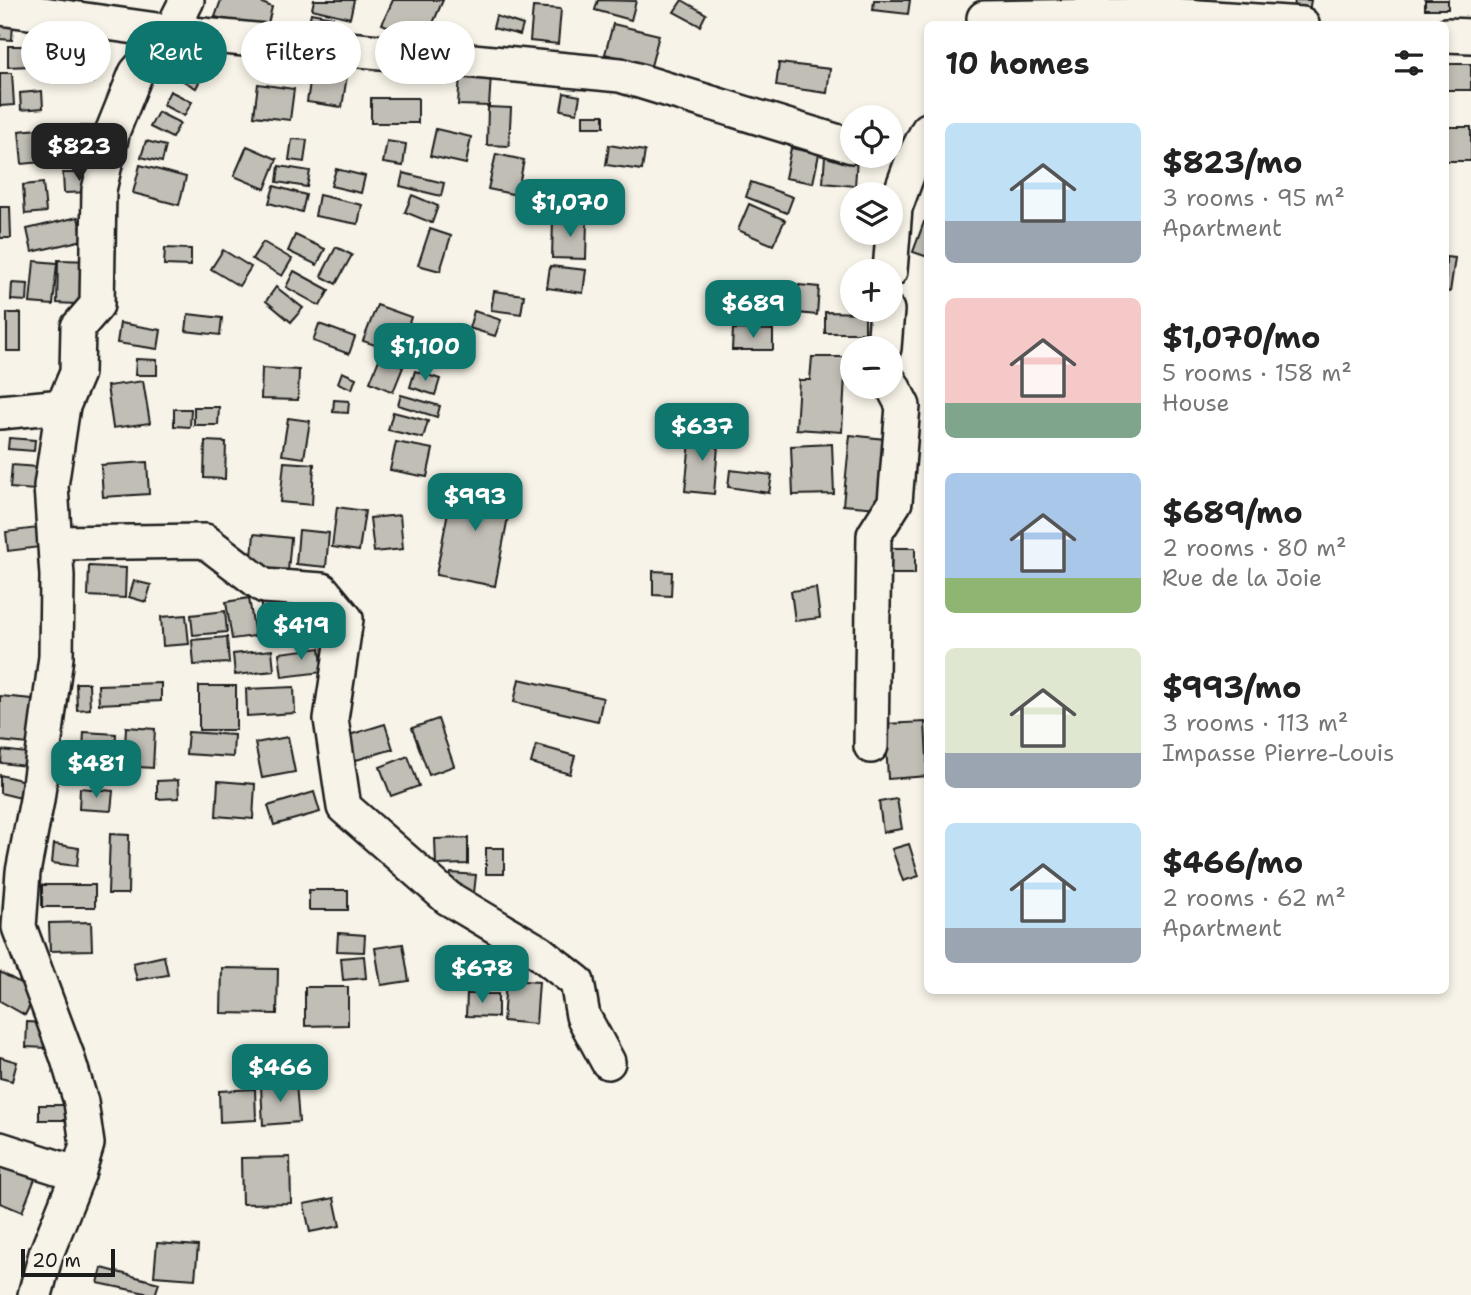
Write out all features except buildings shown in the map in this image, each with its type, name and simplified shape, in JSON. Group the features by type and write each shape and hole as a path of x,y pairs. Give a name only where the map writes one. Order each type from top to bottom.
{"street":[{"path":"176,21 187,0"},
{"path":"0,8 125,26"},
{"path":"982,14 1170,15 1258,21"},
{"path":"1449,35 1471,36"},
{"path":"227,37 620,75 840,142"},
{"path":"35,1295 46,1254 87,1144 81,1102 50,1005 14,950 19,927 23,872 37,800 56,657 55,543 51,486 63,406 77,373 78,327 97,305 99,190 113,130 131,84"},
{"path":"891,259 895,208 909,164 924,137"},
{"path":"871,746 874,535 895,502 903,406 899,399"},
{"path":"0,412 63,406"},
{"path":"55,543 205,541 264,586 322,590 346,618 331,719 344,807 449,898 539,952 578,982 583,1016 608,1062"},
{"path":"0,1149 78,1174"}]}
